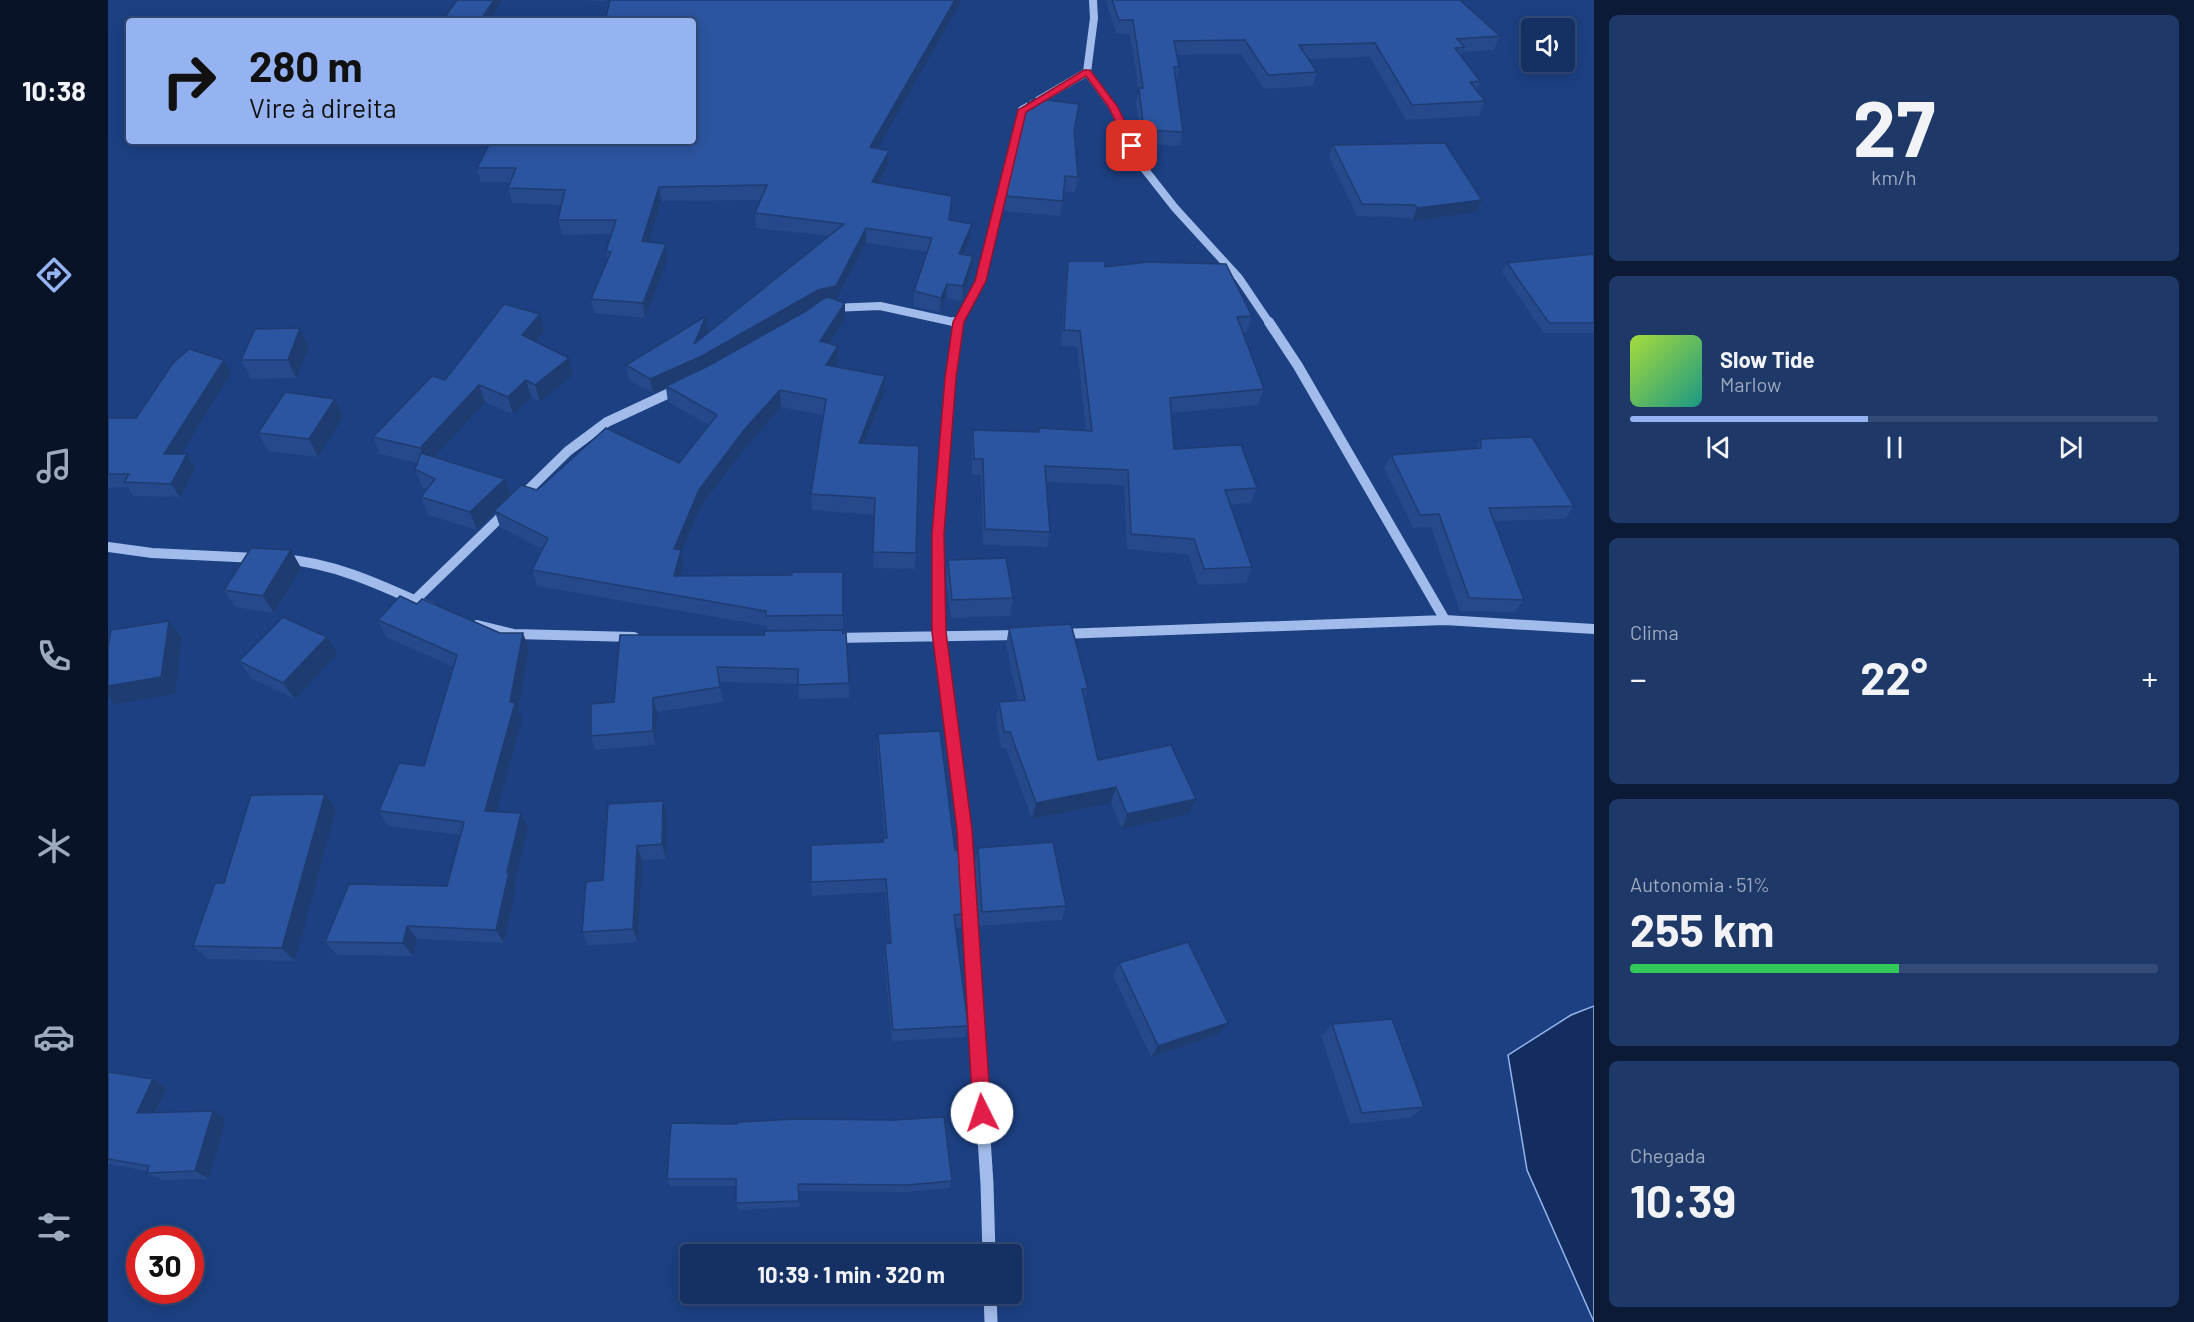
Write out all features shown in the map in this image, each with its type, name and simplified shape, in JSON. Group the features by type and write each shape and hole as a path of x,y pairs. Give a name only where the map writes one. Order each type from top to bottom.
{"street":[{"path":"1093,0 1094,18 1087,72 1112,106 1142,166 1175,208 1239,278 1298,366 1444,620"},
{"path":"989,1244 987,1184 964,830 939,632 938,534 951,378 958,322 981,281 1022,110 1087,72"},
{"path":"822,310 850,304 875,304 958,322"},
{"path":"415,600 568,451 607,422 687,385"},
{"path":"108,547 164,554 300,560 359,576 446,614"},
{"path":"1050,634 1444,620 1594,629"},
{"path":"467,623 514,634 646,637"},
{"path":"823,638 1038,634"},
{"path":"990,1304 991,1322"}],"water":[{"path":"1594,1006 1594,1322 1527,1170 1508,1055 1571,1015"}],"building":[{"path":"457,0 494,0 482,18 444,18"},
{"path":"610,0 955,0 870,147 889,151 872,182 952,196 949,220 972,224 959,254 973,256 963,286 947,284 941,298 914,291 932,238 866,228 836,286 818,290 702,356 650,379 626,365 706,316 694,344 844,224 755,213 767,185 659,187 642,241 666,244 643,303 591,299 611,252 606,251 616,220 558,220 565,190 508,188 516,168 477,168 489,144 696,144 696,18 606,18"},
{"path":"1112,0 1460,0 1500,36 1457,39 1465,47 1455,48 1480,81 1470,82 1485,101 1412,105 1375,43 1299,45 1317,72 1268,75 1245,40 1174,41 1179,67 1174,67 1183,132 1144,130 1139,88 1143,88 1133,20 1119,20"},
{"path":"1029,98 1079,104 1074,131 1078,177 1065,176 1063,201 1005,196"},
{"path":"1445,143 1482,200 1417,208 1415,205 1362,204 1333,145"},
{"path":"1594,254 1594,323 1549,323 1507,263"},
{"path":"1068,261 1105,261 1105,267 1147,262 1226,264 1252,316 1237,317 1264,389 1170,398 1174,449 1241,445 1257,488 1225,490 1252,567 1204,569 1194,539 1131,534 1128,470 1045,466 1050,532 985,529 983,459 974,459 973,430 1039,432 1039,428 1092,431 1080,331 1064,330"},
{"path":"828,297 845,303 820,341 838,346 826,365 885,376 859,443 919,446 916,553 873,552 875,498 811,494 826,399 780,390 744,430 699,490 674,549 681,550 674,576 843,572 843,615 766,616 766,611 532,570 548,538 494,511 521,485 537,490 606,428 679,463 717,415 666,386 708,366"},
{"path":"504,304 540,314 522,335 569,358 535,385 526,380 508,397 479,385 420,448 373,437 432,376 445,380"},
{"path":"300,328 288,360 241,360 255,329"},
{"path":"189,349 224,360 164,454 187,454 171,484 124,482 129,474 108,474 108,418 136,418 173,363"},
{"path":"285,392 335,399 309,439 258,433"},
{"path":"1532,437 1574,506 1489,508 1524,600 1469,598 1439,514 1420,515 1391,455 1481,448 1481,439"},
{"path":"421,453 505,479 470,512 421,497 435,479 415,469"},
{"path":"251,548 291,550 263,596 224,590"},
{"path":"1006,558 1013,598 952,600 948,560"},
{"path":"400,596 417,604 422,599 500,633 523,633 510,702 515,703 485,811 521,813 507,872 509,872 496,930 407,926 403,943 325,942 349,884 447,886 464,822 379,811 399,763 424,766 457,655 378,620"},
{"path":"283,617 327,637 283,683 239,661"},
{"path":"169,621 161,677 108,686 108,648 111,630"},
{"path":"1071,624 1088,689 1082,689 1098,760 1171,745 1196,799 1127,814 1116,787 1036,803 1010,732 1004,732 999,702 1025,700 1009,628"},
{"path":"843,630 843,633 846,633 849,683 798,685 798,669 717,667 720,687 653,698 653,731 591,736 591,704 614,702 620,635 764,635 765,631"},
{"path":"940,731 955,850 960,850 964,914 954,915 968,1026 893,1030 885,944 891,943 886,879 811,882 811,845 883,842 883,838 887,838 878,734"},
{"path":"325,794 282,948 193,946 215,883 224,883 251,795"},
{"path":"663,801 662,844 637,846 633,929 582,932 586,882 603,880 608,804"},
{"path":"1053,842 1066,906 982,912 978,848"},
{"path":"1188,942 1228,1023 1158,1046 1119,963"},
{"path":"1392,1019 1424,1107 1362,1113 1332,1024"},
{"path":"108,1072 153,1079 137,1113 213,1111 195,1171 147,1173 149,1166 108,1159"},
{"path":"944,1117 952,1181 907,1185 798,1184 799,1201 736,1203 736,1179 667,1179 671,1123 737,1124 737,1122 797,1119 894,1120"}],"route":[{"path":"982,1113 964,830 939,632 938,534 958,322 981,281 1022,110 1087,72 1112,106 1132,146"}]}
